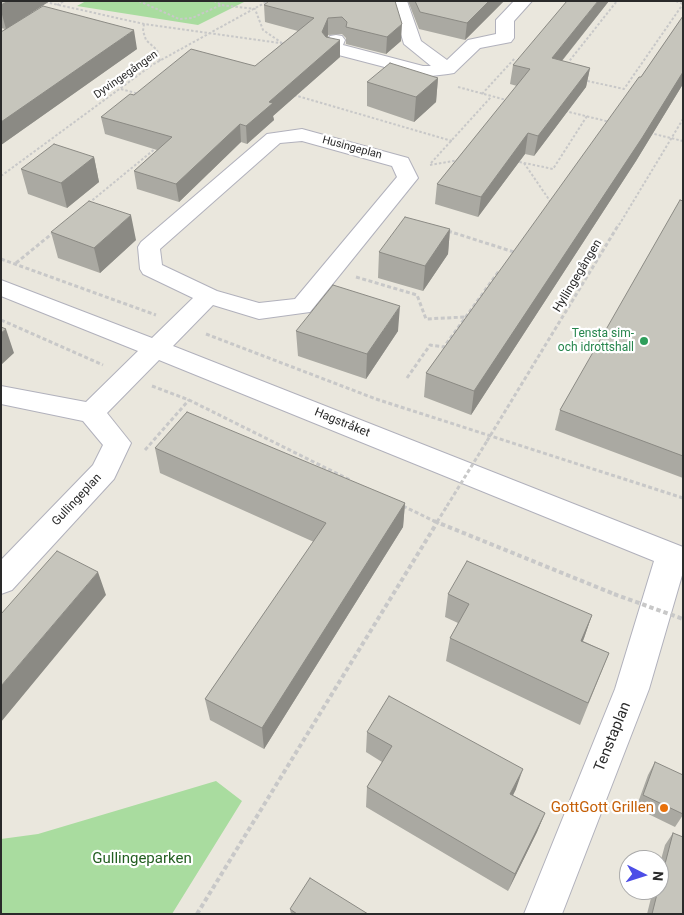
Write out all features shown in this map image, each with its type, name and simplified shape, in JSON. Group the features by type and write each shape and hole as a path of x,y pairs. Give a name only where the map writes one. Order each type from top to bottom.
{"street":[{"path":"398,1 412,44 448,70"},
{"path":"336,40 333,48 423,72 448,70 474,44 505,38 505,20 524,1"},
{"name":"Husingeplan","path":"302,135 401,162 408,178 302,306 259,311 209,296 151,269 149,247 274,138 302,135"},
{"name":"Hagstråket","path":"1,287 677,558"},
{"path":"1,395 91,412 209,296"},
{"name":"Gullingeplan","path":"1,580 104,471 117,443 91,412"},
{"name":"Tenstaplan","path":"543,914 632,689 677,558"}],"path":[{"path":"57,5 64,1"},
{"path":"139,1 179,18 192,18 221,5"},
{"path":"214,1 221,5 255,9 263,30 283,44 276,50"},
{"path":"564,69 617,1"},
{"path":"578,78 624,89 683,4 676,1"},
{"name":"Dyvingegången","path":"1,176 120,88 160,61 267,2"},
{"path":"74,15 80,11"},
{"path":"144,24 143,31 146,40 157,50 160,61"},
{"path":"482,94 519,53"},
{"path":"120,88 139,94 145,90"},
{"path":"286,93 452,141"},
{"path":"408,178 430,164 491,97"},
{"path":"509,160 553,169 587,116"},
{"name":"Hyllingegången","path":"197,914 683,119"},
{"path":"671,139 683,141"},
{"path":"83,208 158,147"},
{"path":"430,164 466,159"},
{"path":"524,163 550,201 545,208"},
{"path":"15,263 60,226"},
{"path":"439,228 514,252"},
{"path":"508,259 519,245"},
{"path":"1,259 180,324 376,399 492,434 683,498"},
{"path":"407,378 430,345 444,347 503,266"},
{"path":"356,277 417,295 426,319 466,317"},
{"path":"1,320 126,376 189,400 357,483"},
{"path":"401,505 436,522 614,594 683,619"}],"green space":[{"path":"86,1 244,2 198,25 77,6"},
{"name":"Gullingeparken","path":"216,781 242,801 172,914 1,914 1,839 38,834"}],"building":[{"path":"269,1 395,1 402,24 387,37 346,27 347,22 342,17 328,18 322,32 326,37 340,40 269,102 273,103 246,126 240,124 176,184 134,171 172,137 101,117 130,94 134,95 191,49 255,66 314,18 264,5"},
{"path":"415,1 489,1 467,23 420,12"},
{"path":"567,1 598,1 552,58 590,68 538,136 528,133 481,197 437,184 530,69 513,65"},
{"path":"43,6 134,30 1,122 1,32"},
{"path":"683,16 683,72 642,138 474,391 426,373 639,77 641,77"},
{"path":"390,63 438,78 416,97 367,82"},
{"path":"54,144 94,157 61,183 21,169"},
{"name":"Tensta sim- och idrottshall","path":"680,200 683,201 683,456 560,410"},
{"path":"89,201 131,215 94,248 51,232"},
{"path":"405,217 450,229 425,266 379,252"},
{"path":"333,285 400,306 367,354 296,331"},
{"path":"187,412 405,503 262,728 205,699 326,523 155,448"},
{"path":"57,551 98,572 1,686 1,614"},
{"path":"467,561 592,615 581,641 609,653 588,703 450,638 469,604 448,594"},
{"path":"389,696 523,769 510,794 545,813 515,874 367,787 392,746 367,732"},
{"path":"655,762 683,775 683,814 643,795"},
{"path":"673,833 683,837 683,914 652,914 656,900 669,900 669,850"},
{"path":"310,878 368,914 297,914 290,909"}],"place":[{"name":"Tensta sim- och idrottshall","path":"644,341"},
{"name":"GottGott Grillen","path":"664,808"}]}
